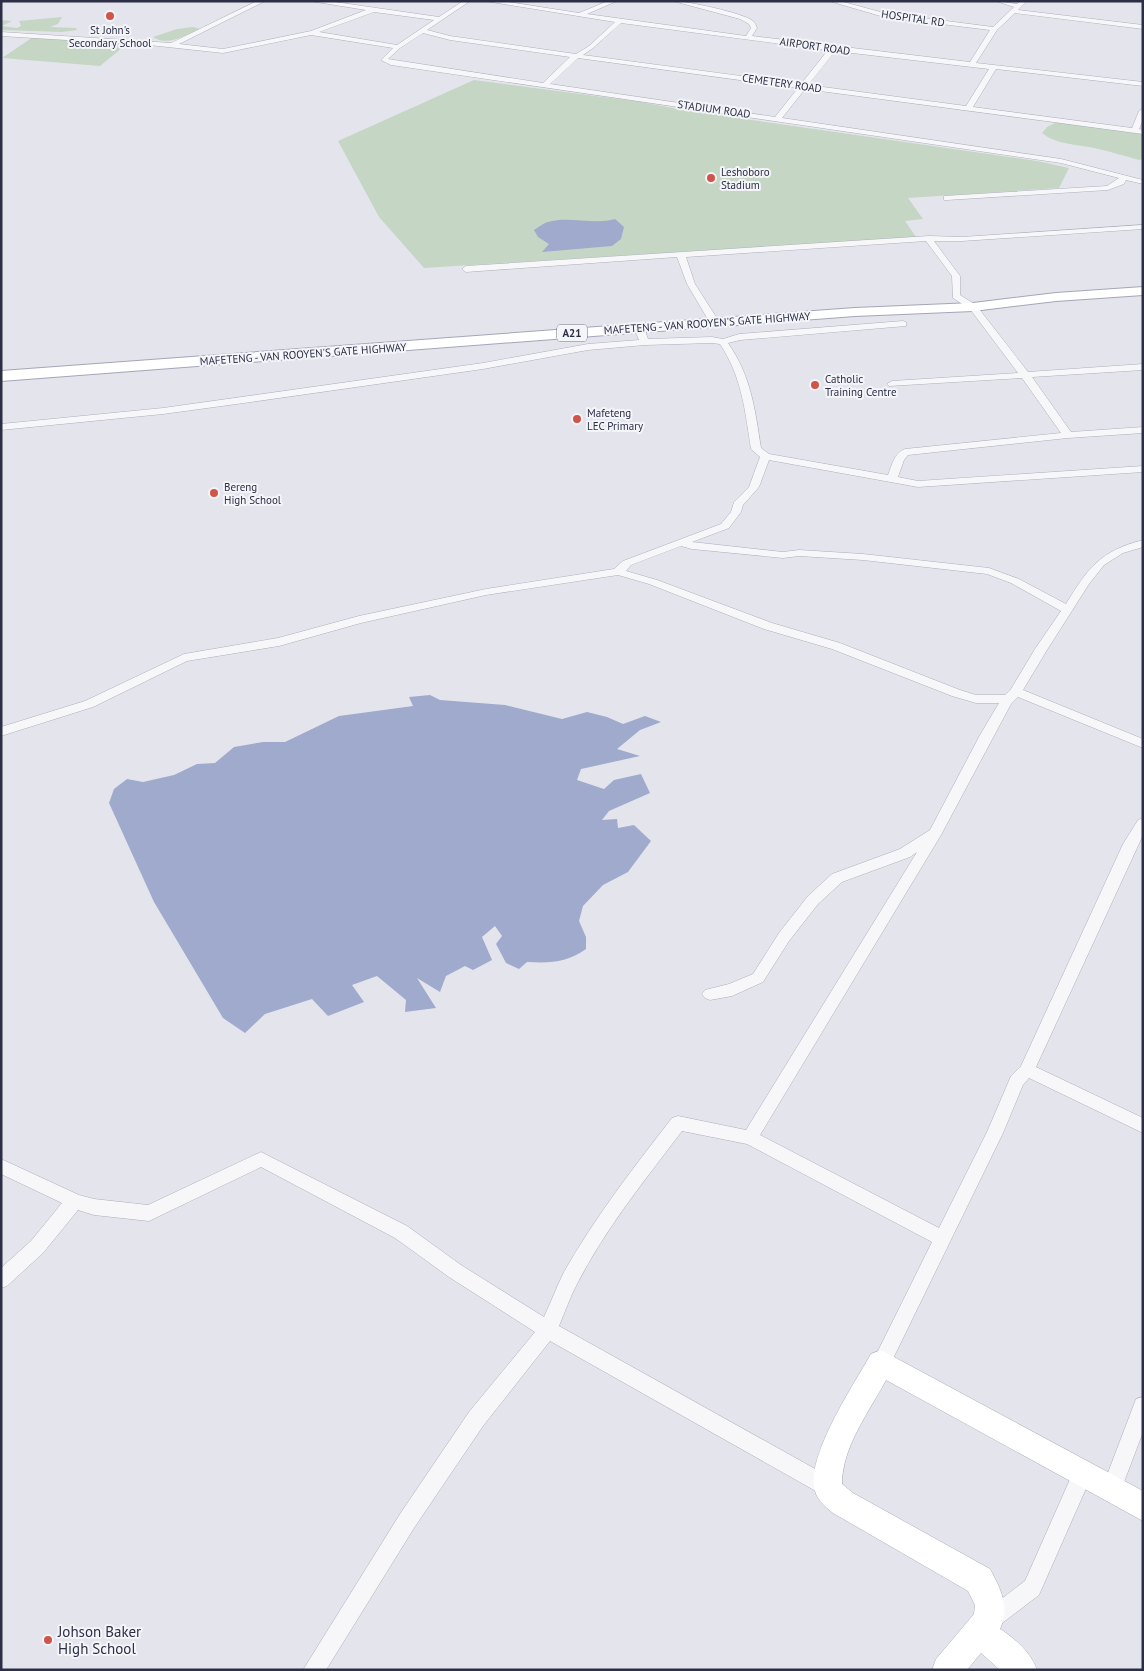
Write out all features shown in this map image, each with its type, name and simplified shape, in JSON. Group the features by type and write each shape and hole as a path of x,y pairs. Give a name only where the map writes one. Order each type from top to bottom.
{"main road":[{"name":"MAFETENG - VAN ROOYEN'S GATE HIGHWAY","path":"1,376 642,335 715,323 814,315 973,307 1143,291"}],"street":[{"path":"173,45 262,1"},
{"path":"313,1 440,19"},
{"name":"STADIUM ROAD","path":"467,1 398,47 384,60 392,63 1061,161 1143,182"},
{"name":"AIRPORT ROAD","path":"488,1 620,21 833,49 1143,84"},
{"path":"580,15 614,1"},
{"path":"676,1 752,23 754,28 748,37"},
{"name":"HOSPITAL RD","path":"832,1 884,15 994,29"},
{"path":"999,1 1143,27"},
{"path":"972,65 994,29 1019,6"},
{"path":"1,34 223,50 312,32 374,10"},
{"path":"545,85 557,72 577,55 591,47 620,21"},
{"name":"CEMETERY ROAD","path":"422,31 450,38 1139,131"},
{"path":"312,32 398,47"},
{"path":"777,119 802,85 833,49"},
{"path":"968,109 993,68"},
{"path":"1139,131 1143,111"},
{"path":"947,198 1108,188 1121,182 1124,177"},
{"path":"466,270 929,238 962,239 1143,227"},
{"path":"929,238 932,245 956,276 956,296 973,307 1025,374 1068,435"},
{"path":"681,256 691,284 715,323"},
{"path":"814,315 822,330"},
{"path":"1,427 237,401 484,366 642,335 723,342 740,337 903,324"},
{"path":"723,342 736,361 747,392 756,449 766,456 918,484 1143,469"},
{"path":"892,384 1143,366"},
{"path":"892,478 899,459 905,452 1068,435 1143,430"},
{"path":"618,572 628,563 725,526 736,512 736,508 742,498 754,488 759,468 766,456"},
{"path":"682,543 692,546 783,555 798,553 819,554 989,571 1015,581 1068,610"},
{"path":"750,1138 936,832 986,735 1084,584 1100,564 1119,552 1143,544"},
{"path":"1,732 88,704 184,658 280,642 359,620 486,592 618,572 653,582 768,626 836,646 956,693 976,698 1011,696 1143,744"},
{"path":"984,1627 990,1605 987,1594 979,1580 833,1496 828,1487 828,1472 834,1450 881,1363 995,1133 1017,1081 1027,1070 1130,844 1143,823"},
{"path":"710,994 732,990 758,978 784,937 813,900 837,878 906,854 936,832"},
{"path":"1027,1070 1143,1126"},
{"path":"314,1670 407,1521 476,1419 548,1330 570,1279 593,1240 636,1178 678,1123 750,1138 942,1238"},
{"path":"1,1166 75,1201 94,1207 149,1213 261,1159 401,1232 455,1271 548,1330 828,1487"},
{"path":"1,1280 37,1247 75,1201"},
{"path":"881,1363 1143,1507"},
{"path":"1111,1491 1143,1406"},
{"path":"947,1670 984,1627 1032,1588 1082,1475"},
{"path":"984,1627 1022,1670"}],"green space":[{"path":"62,17 58,24 50,27 76,28 77,30 62,32 1,30 1,20 12,21 2,26 17,28 21,26 19,21"},
{"path":"193,27 200,29 177,39 165,41 153,37 177,29"},
{"path":"33,37 128,43 100,66 2,58"},
{"name":"Leshoboro Stadium","path":"474,80 641,102 689,111 1037,161 1069,168 1059,188 908,198 923,219 905,221 916,237 424,268 379,217 338,141"},
{"path":"1057,122 1143,134 1143,159 1139,160 1100,149 1060,142 1042,133 1047,127"}],"water":[{"path":"615,219 624,227 621,239 612,246 542,252 549,244 538,237 534,230 556,220 607,221"},
{"path":"430,695 440,700 505,705 562,719 587,712 607,717 623,724 645,716 661,722 640,730 617,749 640,756 581,769 577,780 604,789 614,780 641,774 650,793 609,811 602,820 617,819 618,828 634,825 651,841 628,872 603,885 583,906 579,921 586,937 586,949 579,954 565,960 527,962 519,969 506,963 496,944 502,936 495,926 482,937 492,960 473,970 465,966 446,976 440,992 417,978 436,1008 405,1012 406,1000 377,976 352,985 364,1002 328,1016 312,999 265,1014 245,1033 223,1018 154,902 109,803 114,789 127,779 143,782 174,775 197,764 215,763 234,747 263,742 285,742 339,716 413,706 409,697"}],"place":[{"name":"St John's Secondary School","path":"110,16"},
{"name":"Leshoboro Stadium","path":"711,178"},
{"name":"Catholic Training Centre","path":"815,385"},
{"name":"Mafeteng LEC Primary","path":"577,419"},
{"name":"Bereng High School","path":"214,493"},
{"name":"Johson Baker High School","path":"48,1640"}]}
